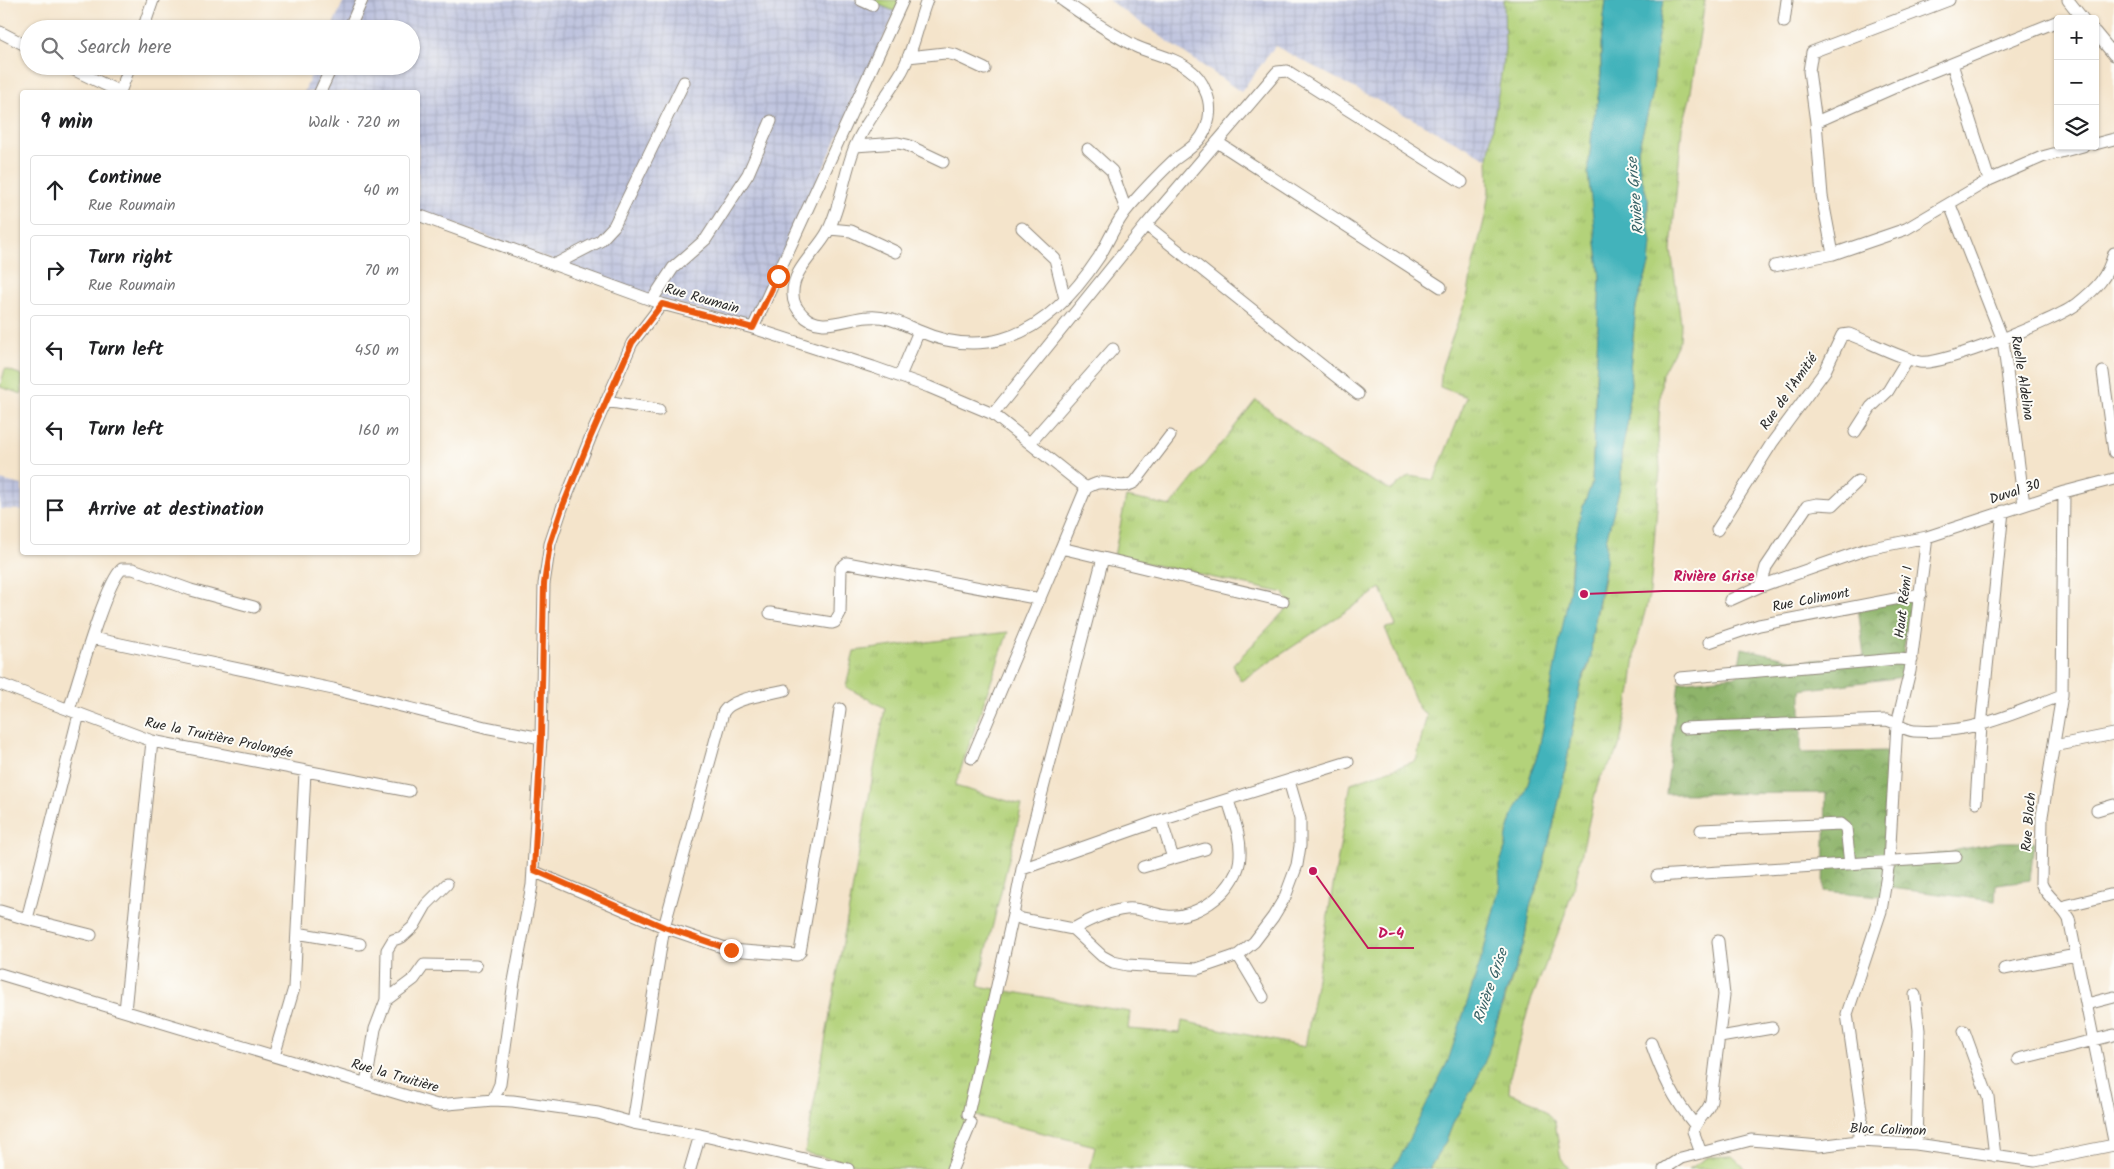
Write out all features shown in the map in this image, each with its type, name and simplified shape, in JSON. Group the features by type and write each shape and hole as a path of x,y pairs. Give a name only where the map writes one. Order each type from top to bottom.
{"street":[{"path":"146,20 153,0"},
{"path":"353,20 362,0"},
{"path":"861,0 872,5"},
{"name":"Rue Roumain","path":"420,216 657,302 753,328 903,0"},
{"path":"927,0 908,57 901,72 855,146 830,228 801,270 794,283 793,296 796,308 805,318 816,324 879,316 919,331 957,343 970,345 1002,339 1032,326 1047,316 1065,298 1098,258 1126,210 1164,169 1200,139 1210,115 1206,91 1200,80 1189,69 1135,46 1098,25 1062,0"},
{"path":"1784,22 1787,0"},
{"path":"1833,254 1822,196 1816,122 1809,71 1812,52 1949,0"},
{"path":"2068,0 2079,15"},
{"path":"1816,122 2054,23"},
{"path":"0,32 20,42"},
{"path":"2110,40 2114,54"},
{"path":"908,57 955,55 985,69"},
{"path":"1952,64 1989,180"},
{"path":"993,414 1146,225 1277,72 1287,70 1462,182"},
{"path":"85,75 116,90"},
{"path":"121,90 127,75"},
{"path":"321,90 328,75"},
{"path":"554,265 600,242 614,226 684,82"},
{"path":"493,1100 500,1084 514,980 534,870 541,738 544,584 550,544 562,508 632,343 657,302 673,268 680,260 699,246 748,174 771,121"},
{"path":"2099,143 2114,140"},
{"path":"1217,142 1441,287"},
{"path":"855,146 898,143 907,145 943,162"},
{"path":"1088,149 1112,171 1126,210"},
{"path":"1774,266 1833,254 1906,230 1989,180 2042,157 2068,150"},
{"name":"Ruelle Aldelina","path":"1950,205 2003,340 2024,504"},
{"path":"1146,225 1358,394"},
{"path":"830,228 851,231 896,252"},
{"path":"1022,228 1055,259 1065,298"},
{"name":"Rue de l'Amitié","path":"1717,530 1772,442 1825,371 1842,335 1849,334 1908,358 1926,362 2003,340 2075,306 2097,287 2107,274 2114,253"},
{"path":"753,328 900,376 993,414 1086,488"},
{"path":"900,376 919,331"},
{"path":"1030,443 1113,349"},
{"path":"1855,432 1871,407 1888,391 1908,358"},
{"path":"2103,372 2114,452"},
{"path":"606,401 660,410"},
{"path":"972,758 1086,488 1100,483 1128,486 1135,482 1170,436"},
{"name":"Duval 30","path":"1730,600 1761,586 1867,549 1927,537 2024,504 2114,479"},
{"path":"1761,586 1766,567 1807,506 1817,504 1828,506 1837,503 1858,481"},
{"name":"Rue Bloch","path":"2064,492 2062,695 2042,816 2041,883 2044,890 2061,907 2068,918 2114,1141"},
{"path":"1976,802 1980,726 2003,511"},
{"name":"Haut Rémi I","path":"1858,1141 1862,1117 1847,1014 1881,911 1888,862 1898,724 1911,666 1927,537"},
{"path":"1061,548 1283,601"},
{"path":"952,1169 969,1118 1022,869 1103,558"},
{"path":"770,613 835,622 840,613 840,568 847,563 1040,599"},
{"path":"27,919 92,638 114,576 122,568 133,569 191,590 254,608"},
{"name":"Rue Colimont","path":"1709,642 1759,625 1921,594"},
{"path":"92,638 333,689 485,727 541,738"},
{"path":"1680,678 1752,673 1889,659 1911,666"},
{"name":"Rue la Truitière Prolongée","path":"0,684 152,741 409,791"},
{"path":"634,1123 664,927 726,707 734,702 785,690"},
{"path":"1684,728 1886,720 1898,724 1907,730 1951,731 1980,726 2062,695"},
{"path":"534,870 664,927 731,950 794,956 800,952 828,794 840,709"},
{"path":"2054,746 2114,734"},
{"path":"125,1012 152,741"},
{"path":"1022,869 1161,820 1348,762"},
{"path":"274,1056 294,988 305,772"},
{"path":"1013,915 1022,919 1073,929 1102,956 1113,962 1127,965 1197,969 1238,956 1254,942 1274,917 1285,897 1297,865 1300,846 1300,819 1289,781"},
{"path":"1073,929 1094,918 1127,908 1168,916 1194,912 1209,904 1233,877 1240,858 1240,839 1228,800"},
{"path":"2097,810 2114,805"},
{"path":"1161,820 1173,858"},
{"path":"1701,830 1841,824 1846,828 1850,864"},
{"path":"1142,867 1206,849"},
{"path":"1657,876 1956,857"},
{"path":"366,1084 375,1029 386,1000 387,950 393,940 402,937 414,926 426,905 447,884"},
{"path":"2061,907 2114,894"},
{"path":"0,911 91,935"},
{"path":"297,933 360,944"},
{"path":"1701,1153 1694,1136 1695,1125 1710,1107 1724,995 1718,941"},
{"path":"2004,969 2076,955"},
{"path":"1238,956 1263,997"},
{"path":"386,1000 414,979 424,965 476,966"},
{"name":"Rue la Truitière","path":"0,974 437,1105 493,1100 598,1113 634,1123 700,1135 848,1169"},
{"path":"1915,995 1919,1030 1916,1144"},
{"path":"2087,1004 2114,997"},
{"path":"1720,1036 1772,1028"},
{"path":"1964,1031 1988,1097 1995,1156"},
{"path":"2018,1059 2114,1035"},
{"path":"1651,1043 1662,1075 1681,1109 1695,1125"},
{"path":"690,1169 700,1135"},
{"name":"Bloc Colimon","path":"1664,1169 1681,1158 1751,1140 1819,1146 1858,1141 1916,1144 2035,1161 2114,1145"}],"shaded area":[{"path":"344,0 868,0 896,12 754,317 738,320 656,298 420,212 420,90 305,90 311,75 420,75 420,20 335,20"},
{"path":"1108,0 1504,0 1505,49 1488,159 1275,46 1241,92"},
{"path":"0,480 20,485 20,510 0,509"}],"green space":[{"path":"868,0 901,0 896,12"},
{"path":"1504,0 1606,0 1601,44 1601,75 1593,121 1588,173 1600,277 1592,483 1581,512 1571,564 1570,588 1562,634 1539,749 1525,792 1514,812 1507,835 1506,846 1499,866 1500,885 1483,954 1448,1062 1399,1160 1391,1169 1090,1169 1095,1146 968,1114 946,1169 877,1169 805,1153 885,708 846,687 854,651 1008,632 955,786 1022,805 978,986 1130,1012 1128,1029 1180,1033 1182,1021 1305,1047 1351,783 1416,761 1427,714 1419,709 1385,628 1396,626 1381,588 1241,681 1233,665 1290,605 1284,593 1114,556 1126,497 1171,506 1256,400 1339,464 1391,490 1409,476 1434,480 1467,397 1440,387 1442,366 1468,294 1473,264 1485,217 1489,191 1488,159 1505,49"},
{"path":"1664,0 1705,0 1690,98 1682,128 1671,250 1681,323 1680,340 1662,374 1658,434 1660,470 1650,592 1636,647 1631,690 1620,743 1616,755 1600,778 1596,790 1575,883 1562,923 1529,1006 1510,1076 1509,1093 1538,1104 1555,1122 1561,1159 1570,1169 1429,1169 1446,1141 1454,1121 1476,1082 1524,943 1530,906 1540,879 1562,788 1580,685 1589,666 1592,636 1604,578 1606,540 1621,483 1621,455 1628,420 1631,384 1630,369 1636,306 1649,265 1648,200 1640,172 1638,150 1653,92 1657,41"},
{"path":"5,369 20,374 20,393 0,387"},
{"path":"1912,598 1903,654 1903,677 1801,690 1801,753 1886,751 1884,864 1999,842 2034,842 2030,880 1996,884 1995,901 1891,888 1881,896 1824,891 1826,793 1666,794 1679,682 1737,676 1742,648 1799,661 1864,657 1858,606"},
{"path":"1732,1156 1746,1169 1688,1169 1708,1157"}],"water":[{"path":"1606,0 1664,0 1657,41 1653,92 1638,150 1640,172 1648,200 1647,215 1651,243 1649,265 1636,306 1630,369 1631,384 1628,420 1621,455 1621,483 1606,540 1606,562 1592,636 1591,658 1580,685 1562,788 1540,879 1530,906 1524,943 1501,1007 1487,1056 1446,1141 1429,1169 1391,1169 1399,1159 1448,1061 1483,954 1500,885 1499,866 1506,846 1507,835 1514,812 1525,792 1539,749 1570,588 1573,549 1581,512 1592,483 1600,277 1588,173 1593,121 1601,75 1601,44"}],"place":[{"name":"Rivière Grise","path":"1584,594"},
{"name":"D-4","path":"1313,871"}],"route":[{"path":"731,950 664,927 534,870 541,738 544,584 550,544 562,508 632,343 662,304 753,328 778,276"}]}
